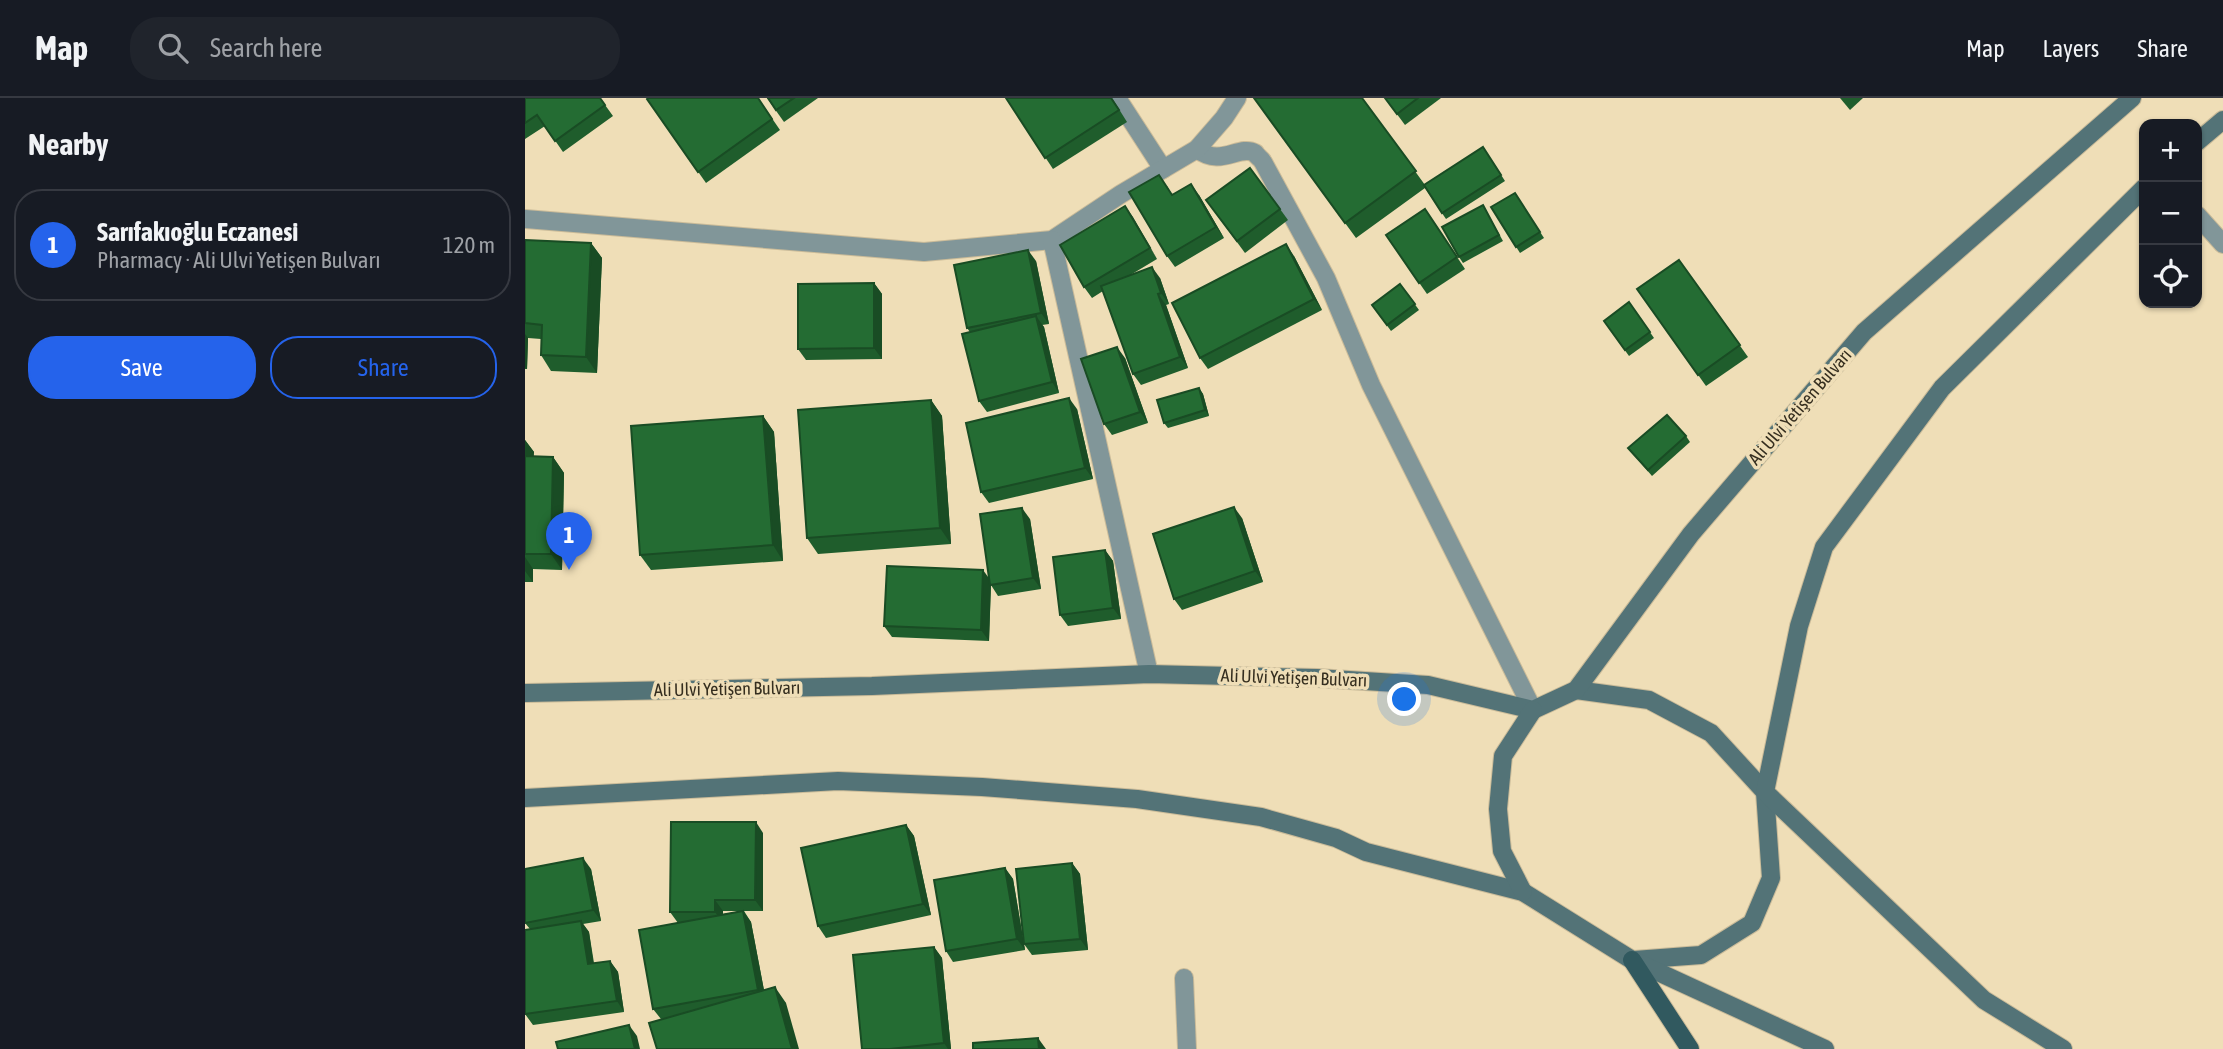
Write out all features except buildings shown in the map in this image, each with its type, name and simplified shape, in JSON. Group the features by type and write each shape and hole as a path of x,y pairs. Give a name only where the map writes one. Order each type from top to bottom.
{"main road":[{"name":"Ali Ulvi Yetişen Bulvarı","path":"525,693 872,686 1149,674 1317,678 1428,685 1533,710 1576,690 1691,534 1864,332 2132,98"},
{"path":"2202,138 2223,120"},
{"path":"1632,960 1701,955 1752,923 1771,878 1765,792 1799,626 1824,547 1943,388 2139,193"},
{"path":"1576,690 1649,700 1711,733 1765,792 1984,1000 2063,1049"},
{"path":"1523,892 1502,851 1498,809 1503,756 1533,710"},
{"path":"525,797 838,781 982,787 1137,799 1261,817 1336,838 1366,852 1523,892 1632,960 1825,1049"},
{"path":"1632,960 1690,1049"}],"street":[{"path":"1117,98 1163,169"},
{"path":"525,219 925,253 1052,240 1197,149 1224,118 1237,98"},
{"path":"1197,149 1206,156 1220,157 1247,151 1255,153 1263,162 1326,278 1371,384 1533,710"},
{"path":"2202,221 2223,244"},
{"path":"1052,240 1149,674"},
{"path":"1184,978 1187,1049"}],"place":[{"name":"Sarıfakıoğlu Eczanesi","path":"569,570"}]}
